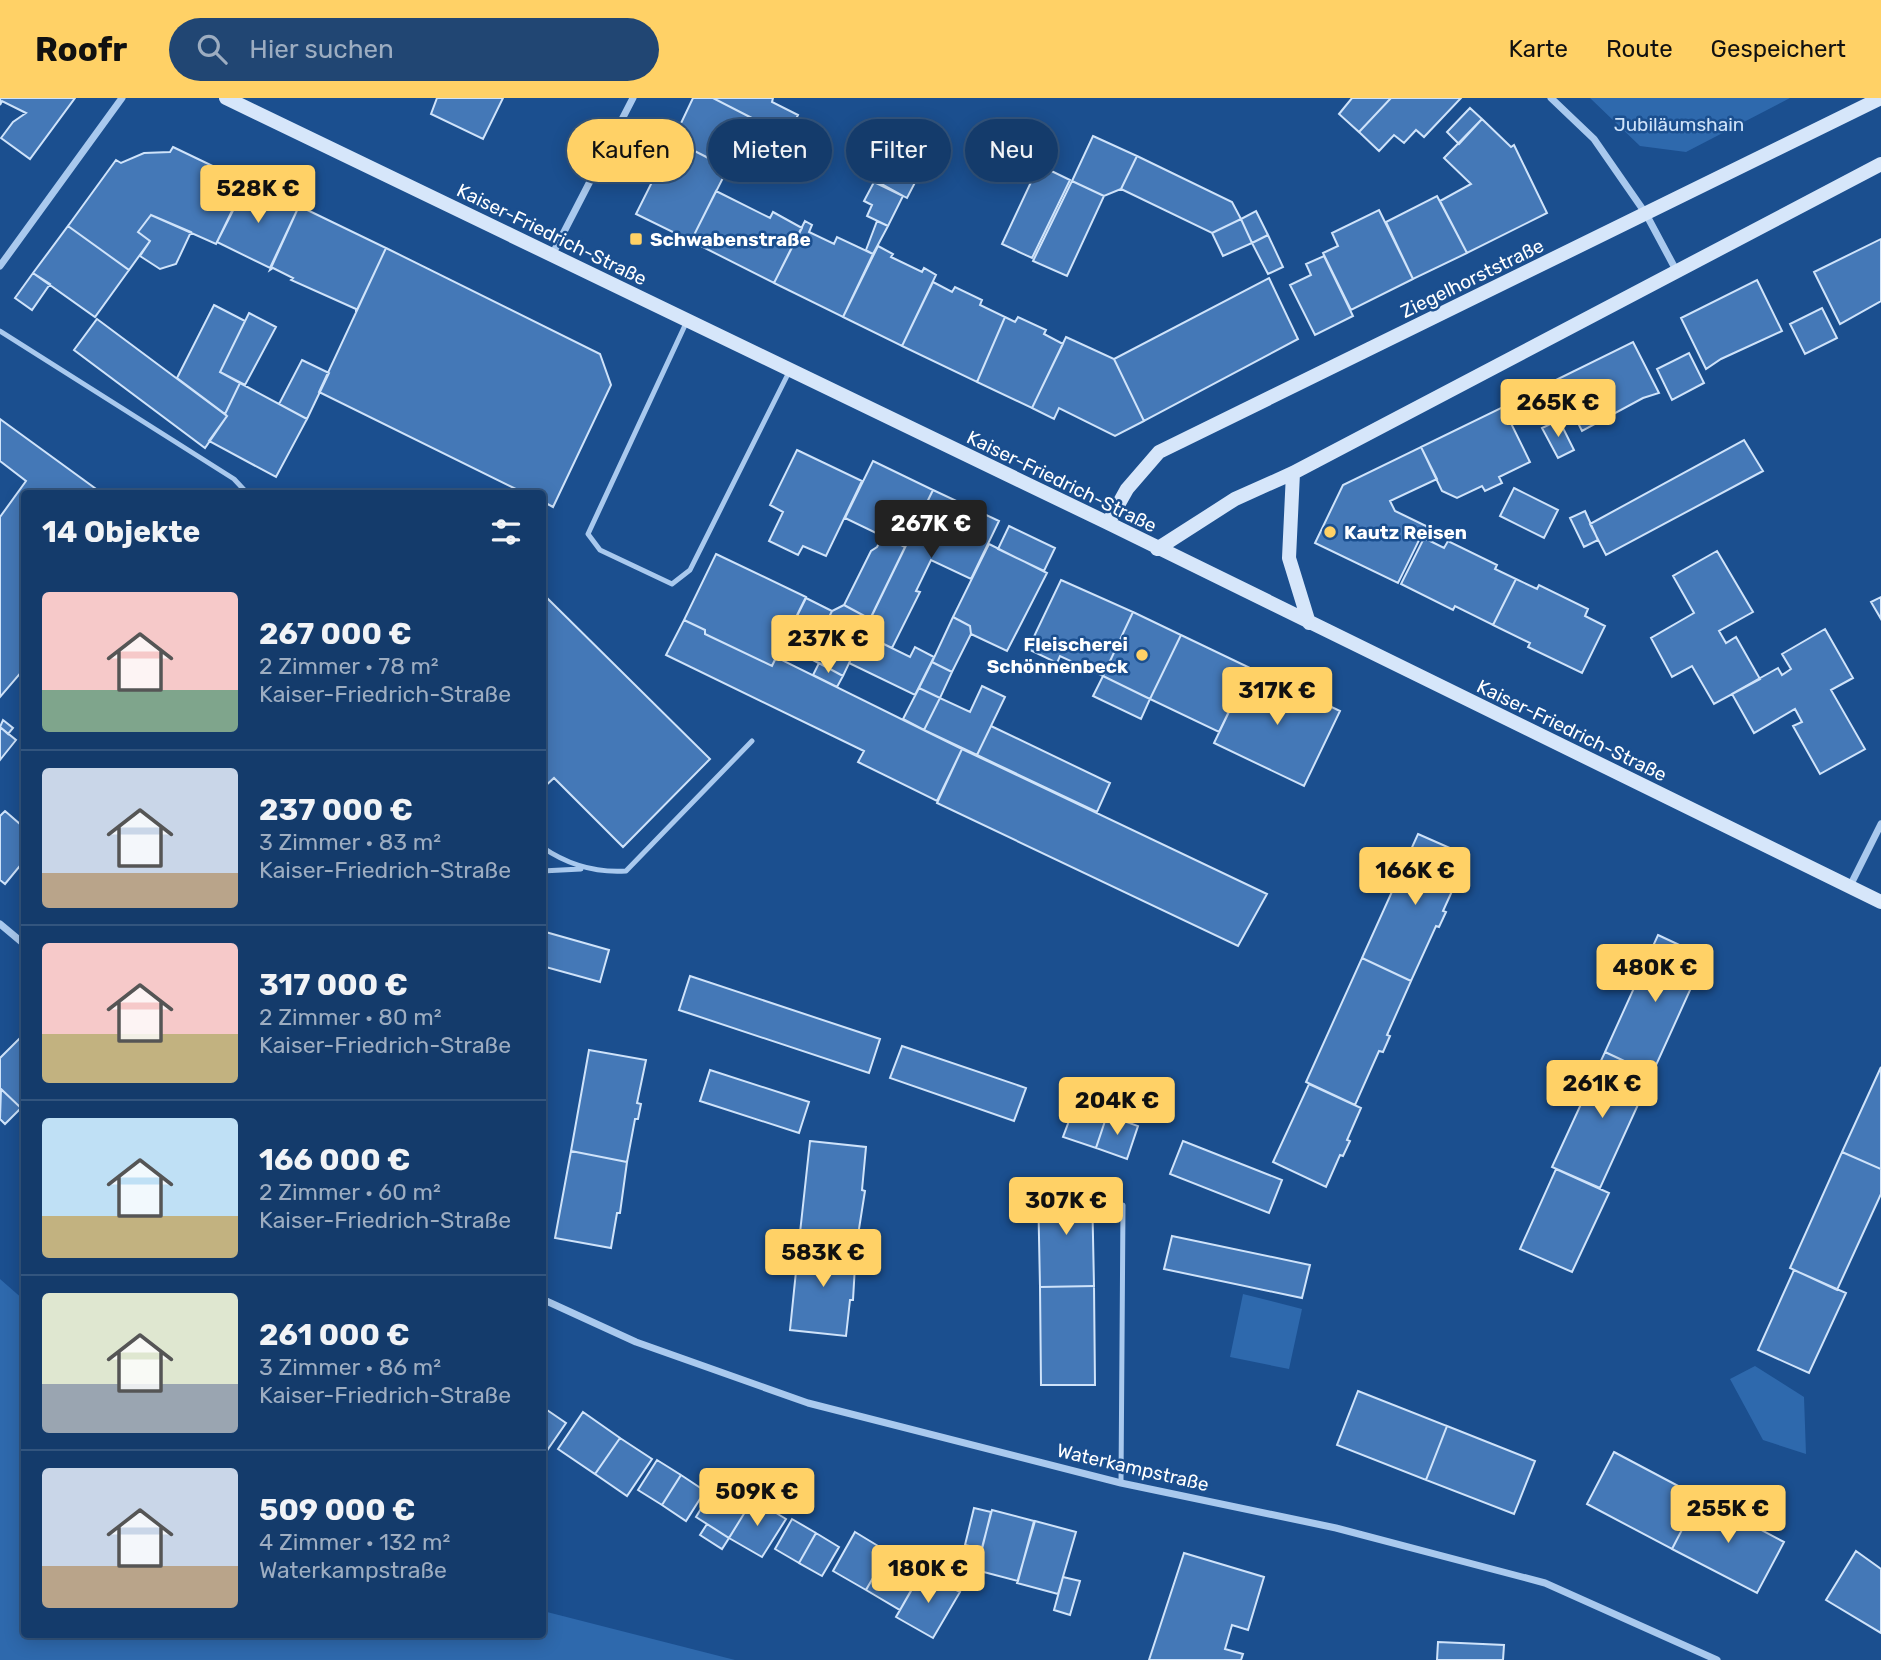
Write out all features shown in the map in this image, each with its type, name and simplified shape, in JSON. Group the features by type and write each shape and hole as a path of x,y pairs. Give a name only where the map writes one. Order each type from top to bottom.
{"street":[{"path":"0,266 122,98"},
{"name":"Kaiser-Friedrich-Straße","path":"226,98 1108,523 1881,902"},
{"path":"552,255 633,98"},
{"path":"1551,98 1594,139 1646,214 1676,270"},
{"name":"Ziegelhorststraße","path":"1108,523 1127,489 1159,452 1881,98"},
{"path":"1157,549 1235,499 1293,473 1881,164"},
{"path":"1293,473 1289,558 1309,622"},
{"path":"1849,886 1881,824"},
{"path":"0,923 21,941"},
{"name":"Waterkampstraße","path":"546,1301 636,1342 808,1404 1121,1483 1336,1528 1545,1583 1717,1660"}],"lane":[{"path":"687,321 588,534 600,550 672,584 690,570 789,371"},
{"path":"0,331 234,479 244,490"},
{"path":"546,871 626,871 752,741"},
{"path":"546,848 585,869"},
{"path":"1121,1483 1123,1205"}],"green space":[{"name":"Jubiläumshain","path":"1590,98 1790,98 1686,152 1640,146"},
{"path":"0,1279 21,1297 21,1638 546,1638 546,1612 735,1660 0,1660"},
{"path":"1243,1294 1302,1309 1289,1369 1230,1357"},
{"path":"1755,1366 1804,1397 1806,1454 1763,1440 1730,1379"}],"building":[{"path":"0,98 75,98 30,159 1,138 13,122 26,113 2,101 0,105"},
{"path":"437,98 503,98 483,139 431,114"},
{"path":"693,98 713,98 754,119 708,119 708,158 694,151 694,119 683,119"},
{"path":"713,98 773,98 772,102 798,115 796,119 754,119"},
{"path":"1352,98 1391,98 1359,132 1339,114"},
{"path":"1391,98 1461,98 1424,137 1416,130 1404,143 1394,135 1379,151 1359,132"},
{"path":"1470,108 1482,119 1459,144 1447,132"},
{"path":"1482,119 1511,147 1514,145 1547,213 1467,253 1440,201 1471,184 1444,158"},
{"path":"1093,136 1137,156 1121,189 1104,196 1072,181"},
{"path":"173,147 246,182 216,244 151,215 138,232 150,241 129,270 68,226 116,160 121,163 144,153 170,152"},
{"path":"694,151 708,158 708,182 721,182 691,241 636,214 652,182 694,182"},
{"path":"1137,156 1232,202 1241,219 1212,233 1121,189"},
{"path":"1058,174 1070,180 1032,258 1002,244 1031,182 1058,182"},
{"path":"1072,181 1104,196 1067,276 1033,261"},
{"path":"874,182 903,196 888,226 867,216 872,205 864,201"},
{"path":"881,182 915,182 907,198"},
{"path":"247,183 299,206 270,268 217,242"},
{"path":"716,191 770,218 773,212 802,228 774,283 691,241"},
{"path":"1437,196 1467,253 1413,279 1386,222"},
{"path":"299,206 386,248 356,312 356,309 291,280 293,278 273,268 270,270"},
{"path":"1379,210 1413,279 1351,310 1323,253 1338,246 1332,233"},
{"path":"1256,211 1268,235 1252,243 1241,219"},
{"path":"151,215 191,232 176,264 160,269 140,256 150,241 138,232"},
{"path":"1241,219 1252,243 1223,256 1212,233"},
{"path":"805,221 812,225 809,232 834,244 837,237 873,254 843,317 774,283"},
{"path":"877,221 888,226 873,254 866,250"},
{"path":"68,226 129,270 95,317 33,273"},
{"path":"1268,235 1283,267 1268,274 1252,243"},
{"path":"1881,239 1881,301 1840,324 1814,272"},
{"path":"878,246 893,254 891,257 922,272 924,268 936,275 902,346 843,317"},
{"path":"386,248 600,354 611,385 553,507 546,503 546,490 518,490 319,392"},
{"path":"1324,256 1353,316 1315,335 1290,285 1311,275 1306,264"},
{"path":"33,273 50,284 32,310 15,298"},
{"path":"1269,278 1298,339 1144,421 1114,359"},
{"path":"1757,280 1782,331 1721,359 1706,369 1681,318"},
{"path":"933,282 952,292 955,287 982,300 980,305 1005,317 977,382 902,346"},
{"path":"214,305 245,321 220,372 240,383 225,414 177,378"},
{"path":"1822,308 1837,338 1805,354 1790,324"},
{"path":"249,313 276,327 245,385 220,372"},
{"path":"1005,317 1015,322 1018,317 1046,330 1044,334 1063,344 1032,408 977,382"},
{"path":"97,319 227,416 205,448 74,350"},
{"path":"1066,337 1114,359 1144,421 1115,436 1059,408 1054,419 1032,408"},
{"path":"1633,342 1659,393 1643,398 1582,431 1556,380"},
{"path":"1689,353 1704,383 1672,400 1657,369"},
{"path":"302,360 329,373 307,419 279,404"},
{"path":"240,383 307,419 276,477 209,441 227,416 225,414"},
{"path":"1503,407 1530,462 1499,477 1502,483 1485,491 1482,486 1457,498 1442,491 1421,447"},
{"path":"0,419 98,490 21,490 21,672 0,697 0,517 26,481 0,461"},
{"path":"1559,420 1574,450 1558,458 1542,428"},
{"path":"1744,440 1763,471 1606,555 1590,524"},
{"path":"1421,447 1437,479 1390,501 1395,511 1426,526 1398,583 1315,543 1343,485"},
{"path":"797,450 862,481 826,556 803,546 798,555 769,541 783,512 770,505"},
{"path":"873,461 933,490 905,547 845,518"},
{"path":"1514,488 1558,510 1544,538 1500,516"},
{"path":"933,490 999,521 971,579 931,560 916,591 920,592 892,648 863,634"},
{"path":"1585,511 1598,540 1584,547 1570,518"},
{"path":"1009,526 1055,548 1044,571 998,549"},
{"path":"883,536 905,547 870,619 844,605 871,551 877,547"},
{"path":"1424,538 1444,548 1448,541 1497,565 1495,569 1516,579 1493,625 1455,606 1453,610 1401,584"},
{"path":"989,544 1047,573 1007,651 971,634 970,626 953,617"},
{"path":"1717,551 1753,612 1719,631 1726,643 1736,637 1760,679 1714,704 1692,666 1672,677 1651,638 1694,613 1673,576"},
{"path":"716,554 806,597 772,666 705,634 705,630 684,620"},
{"path":"1516,579 1537,589 1539,585 1588,609 1585,616 1605,626 1582,673 1528,647 1530,643 1493,625"},
{"path":"1061,580 1133,612 1103,676 1060,656 1057,663 1028,649"},
{"path":"546,597 710,759 623,847 554,778 546,785"},
{"path":"1881,597 1881,619 1871,602"},
{"path":"806,598 832,611 822,633 795,620"},
{"path":"844,605 870,619 843,676 809,658 832,611"},
{"path":"1133,612 1181,635 1150,699 1103,676"},
{"path":"953,617 970,626 971,634 952,672 932,662"},
{"path":"684,620 705,630 705,634 772,666 776,657 962,749 937,801 858,762 864,751 666,655"},
{"path":"1825,629 1853,678 1831,690 1865,749 1820,774 1793,726 1802,722 1795,709 1754,733 1732,694 1778,668 1782,675 1791,669 1782,654"},
{"path":"863,634 910,657 915,647 934,657 915,695 849,663"},
{"path":"1181,635 1250,668 1219,732 1150,699"},
{"path":"932,662 952,672 940,698 919,688"},
{"path":"819,663 843,676 837,687 813,675"},
{"path":"1250,668 1340,711 1304,786 1214,743"},
{"path":"1103,676 1150,699 1141,719 1093,696"},
{"path":"982,686 1005,697 977,755 924,730 940,698 970,712"},
{"path":"919,688 940,698 924,730 903,719"},
{"path":"3,720 13,728 8,734 0,727"},
{"path":"991,726 1110,783 1097,812 977,755"},
{"path":"0,727 16,740 0,760"},
{"path":"962,749 1267,894 1238,946 937,803"},
{"path":"5,811 21,823 21,865 5,884 0,880 0,816"},
{"path":"1418,834 1468,856 1443,911 1446,912 1439,927 1436,926 1411,981 1362,958"},
{"path":"546,932 609,950 600,982 546,967"},
{"path":"1658,935 1705,957 1652,1074 1605,1052"},
{"path":"1362,958 1411,981 1387,1035 1390,1036 1383,1052 1379,1051 1355,1105 1306,1082"},
{"path":"690,976 880,1039 869,1073 679,1010"},
{"path":"21,1037 21,1108 0,1088 0,1058"},
{"path":"902,1046 1026,1088 1014,1121 890,1078"},
{"path":"589,1050 646,1060 637,1103 641,1104 638,1119 635,1119 627,1162 571,1151"},
{"path":"1605,1052 1652,1074 1600,1188 1552,1167"},
{"path":"1881,1067 1881,1169 1842,1152"},
{"path":"710,1070 809,1102 799,1133 700,1101"},
{"path":"1309,1084 1361,1108 1347,1140 1350,1141 1343,1156 1340,1155 1326,1187 1273,1162"},
{"path":"1,1089 21,1108 5,1124 0,1119"},
{"path":"1075,1105 1107,1115 1096,1148 1063,1137"},
{"path":"1107,1115 1138,1126 1127,1159 1096,1148"},
{"path":"810,1141 866,1147 862,1190 865,1191 856,1248 799,1242"},
{"path":"1183,1141 1282,1180 1269,1213 1170,1174"},
{"path":"571,1151 627,1162 620,1213 617,1213 611,1248 555,1238"},
{"path":"1842,1152 1881,1169 1881,1194 1837,1290 1790,1268"},
{"path":"1556,1169 1609,1193 1572,1272 1520,1249"},
{"path":"1038,1188 1092,1188 1094,1286 1040,1287"},
{"path":"1172,1236 1310,1265 1302,1298 1164,1269"},
{"path":"799,1242 856,1248 853,1300 850,1300 846,1336 790,1330"},
{"path":"1794,1270 1846,1293 1809,1373 1758,1350"},
{"path":"1094,1286 1095,1385 1041,1385 1040,1287"},
{"path":"1358,1391 1447,1426 1426,1480 1337,1445"},
{"path":"546,1411 566,1423 546,1452"},
{"path":"583,1412 620,1438 595,1474 558,1449"},
{"path":"1447,1426 1535,1461 1514,1514 1426,1480"},
{"path":"620,1438 652,1459 627,1496 595,1474"},
{"path":"1614,1452 1699,1497 1672,1549 1587,1504"},
{"path":"657,1460 681,1475 662,1505 638,1490"},
{"path":"681,1475 705,1491 686,1521 662,1505"},
{"path":"720,1478 753,1499 729,1538 696,1517"},
{"path":"1699,1497 1784,1542 1757,1593 1672,1549"},
{"path":"753,1499 786,1519 762,1557 729,1538"},
{"path":"974,1508 991,1512 982,1549 965,1545"},
{"path":"992,1510 1034,1521 1018,1581 976,1570"},
{"path":"792,1519 816,1533 799,1563 775,1549"},
{"path":"1035,1521 1076,1532 1058,1594 1017,1583"},
{"path":"707,1524 729,1538 722,1549 700,1535"},
{"path":"855,1532 888,1552 866,1590 833,1571"},
{"path":"816,1533 839,1547 822,1576 799,1563"},
{"path":"1856,1551 1881,1569 1881,1633 1826,1600"},
{"path":"888,1552 922,1571 900,1610 866,1590"},
{"path":"1184,1553 1264,1577 1248,1630 1232,1625 1225,1649 1243,1654 1241,1660 1149,1660"},
{"path":"922,1572 960,1592 933,1638 896,1617"},
{"path":"1063,1577 1080,1581 1070,1615 1054,1610"},
{"path":"1438,1642 1504,1645 1503,1660 1437,1660"}],"place":[{"name":"Schwabenstraße","path":"636,239"},
{"name":"Kautz Reisen","path":"1330,532"},
{"name":"Fleischerei Schönnenbeck","path":"1142,655"}]}
